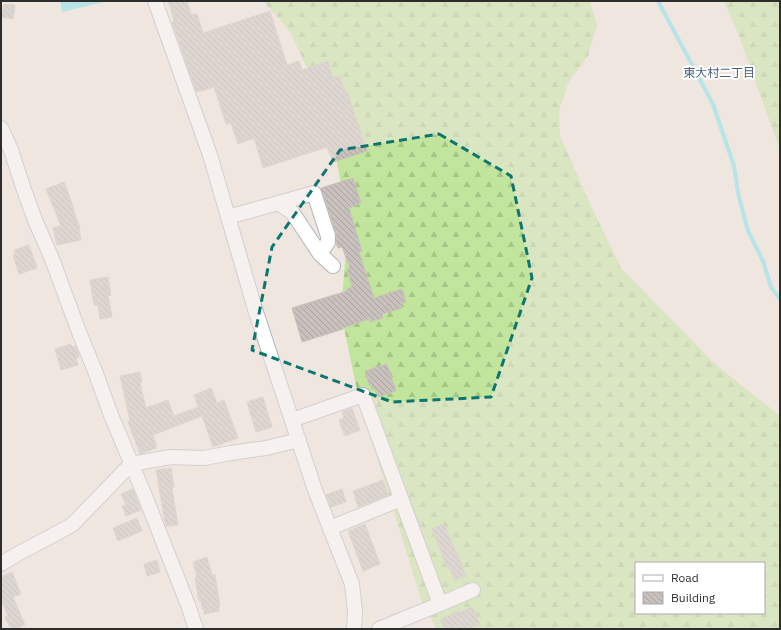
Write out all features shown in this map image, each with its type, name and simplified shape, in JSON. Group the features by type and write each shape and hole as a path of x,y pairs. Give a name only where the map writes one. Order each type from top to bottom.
{"street":[{"path":"156,1 210,155 255,309 315,490 352,584 355,612 354,629"},
{"path":"1,128 11,150 35,220 52,259 111,415 188,605 196,629"},
{"path":"228,217 314,193 328,236 328,242 320,254"},
{"path":"278,203 292,212 320,254 333,266"},
{"path":"292,420 363,395 440,604"},
{"path":"1,564 20,552 73,524 131,464 171,457 204,458 266,448 299,440"},
{"path":"330,528 401,499"},
{"path":"379,629 473,590"}],"highlighted area":[{"path":"439,134 511,176 532,278 491,397 392,402 252,350 272,247 340,150"}],"green space":[{"path":"263,1 590,1 597,25 588,56 569,81 559,110 560,136 621,268 715,364 780,416 780,629 437,629 422,602 358,396 341,313 348,222 334,146 310,74 289,30"},
{"path":"724,1 780,1 780,150 739,36"}],"water":[{"path":"60,1 108,1 62,12"}],"building":[{"path":"168,1 187,1 191,14 197,14 203,33 270,11 287,65 299,61 302,70 328,61 333,78 340,76 367,151 333,162 327,147 263,168 254,138 238,144 231,123 226,124 214,87 196,91 172,22 174,20"},
{"path":"4,4 15,5 13,19 1,17"},
{"path":"353,178 361,203 349,208 362,251 359,252 374,298 402,289 406,302 400,304 402,308 382,314 383,318 370,322 369,319 302,342 292,308 347,291 347,289 352,287 347,269 350,268 342,247 338,248 336,243 336,233 321,188"},
{"path":"64,182 80,228 81,240 57,245 53,228 61,226 46,189"},
{"path":"29,245 37,268 19,274 13,255 16,254 14,250"},
{"path":"108,277 111,295 108,296 112,317 100,319 98,305 94,305 90,280"},
{"path":"71,344 72,347 76,346 77,349 79,357 76,358 78,365 61,370 55,349"},
{"path":"387,364 396,391 378,397 375,389 372,389 371,384 369,385 365,371"},
{"path":"140,372 142,382 140,383 146,408 168,400 174,416 198,407 194,395 211,388 217,403 224,400 238,438 213,447 202,416 153,435 156,448 140,454 128,422 130,421 120,376"},
{"path":"263,397 272,427 256,432 247,402"},
{"path":"352,408 360,430 345,436 339,420 344,418 342,412"},
{"path":"171,468 174,487 172,488 178,525 166,526 156,470"},
{"path":"383,480 388,495 358,507 353,491"},
{"path":"133,489 141,510 126,516 122,506 126,505 121,494"},
{"path":"342,489 346,502 331,507 326,495"},
{"path":"137,518 142,531 118,541 113,528"},
{"path":"365,524 380,564 363,571 348,531"},
{"path":"444,524 466,576 454,580 432,529"},
{"path":"207,557 212,575 215,575 220,606 219,611 204,614 201,600 199,601 195,578 197,577 193,562"},
{"path":"157,560 160,572 147,576 144,564"},
{"path":"12,572 21,594 13,597 25,625 15,629 11,629 5,617 8,616 1,599 1,577"},
{"path":"472,607 480,624 469,629 445,629 440,619"}],"waterway":[{"path":"658,1 713,104 734,166 738,193 748,231 763,261 771,287 780,299"}],"district":[{"name":"東大村二丁目","path":"719,73"}]}
